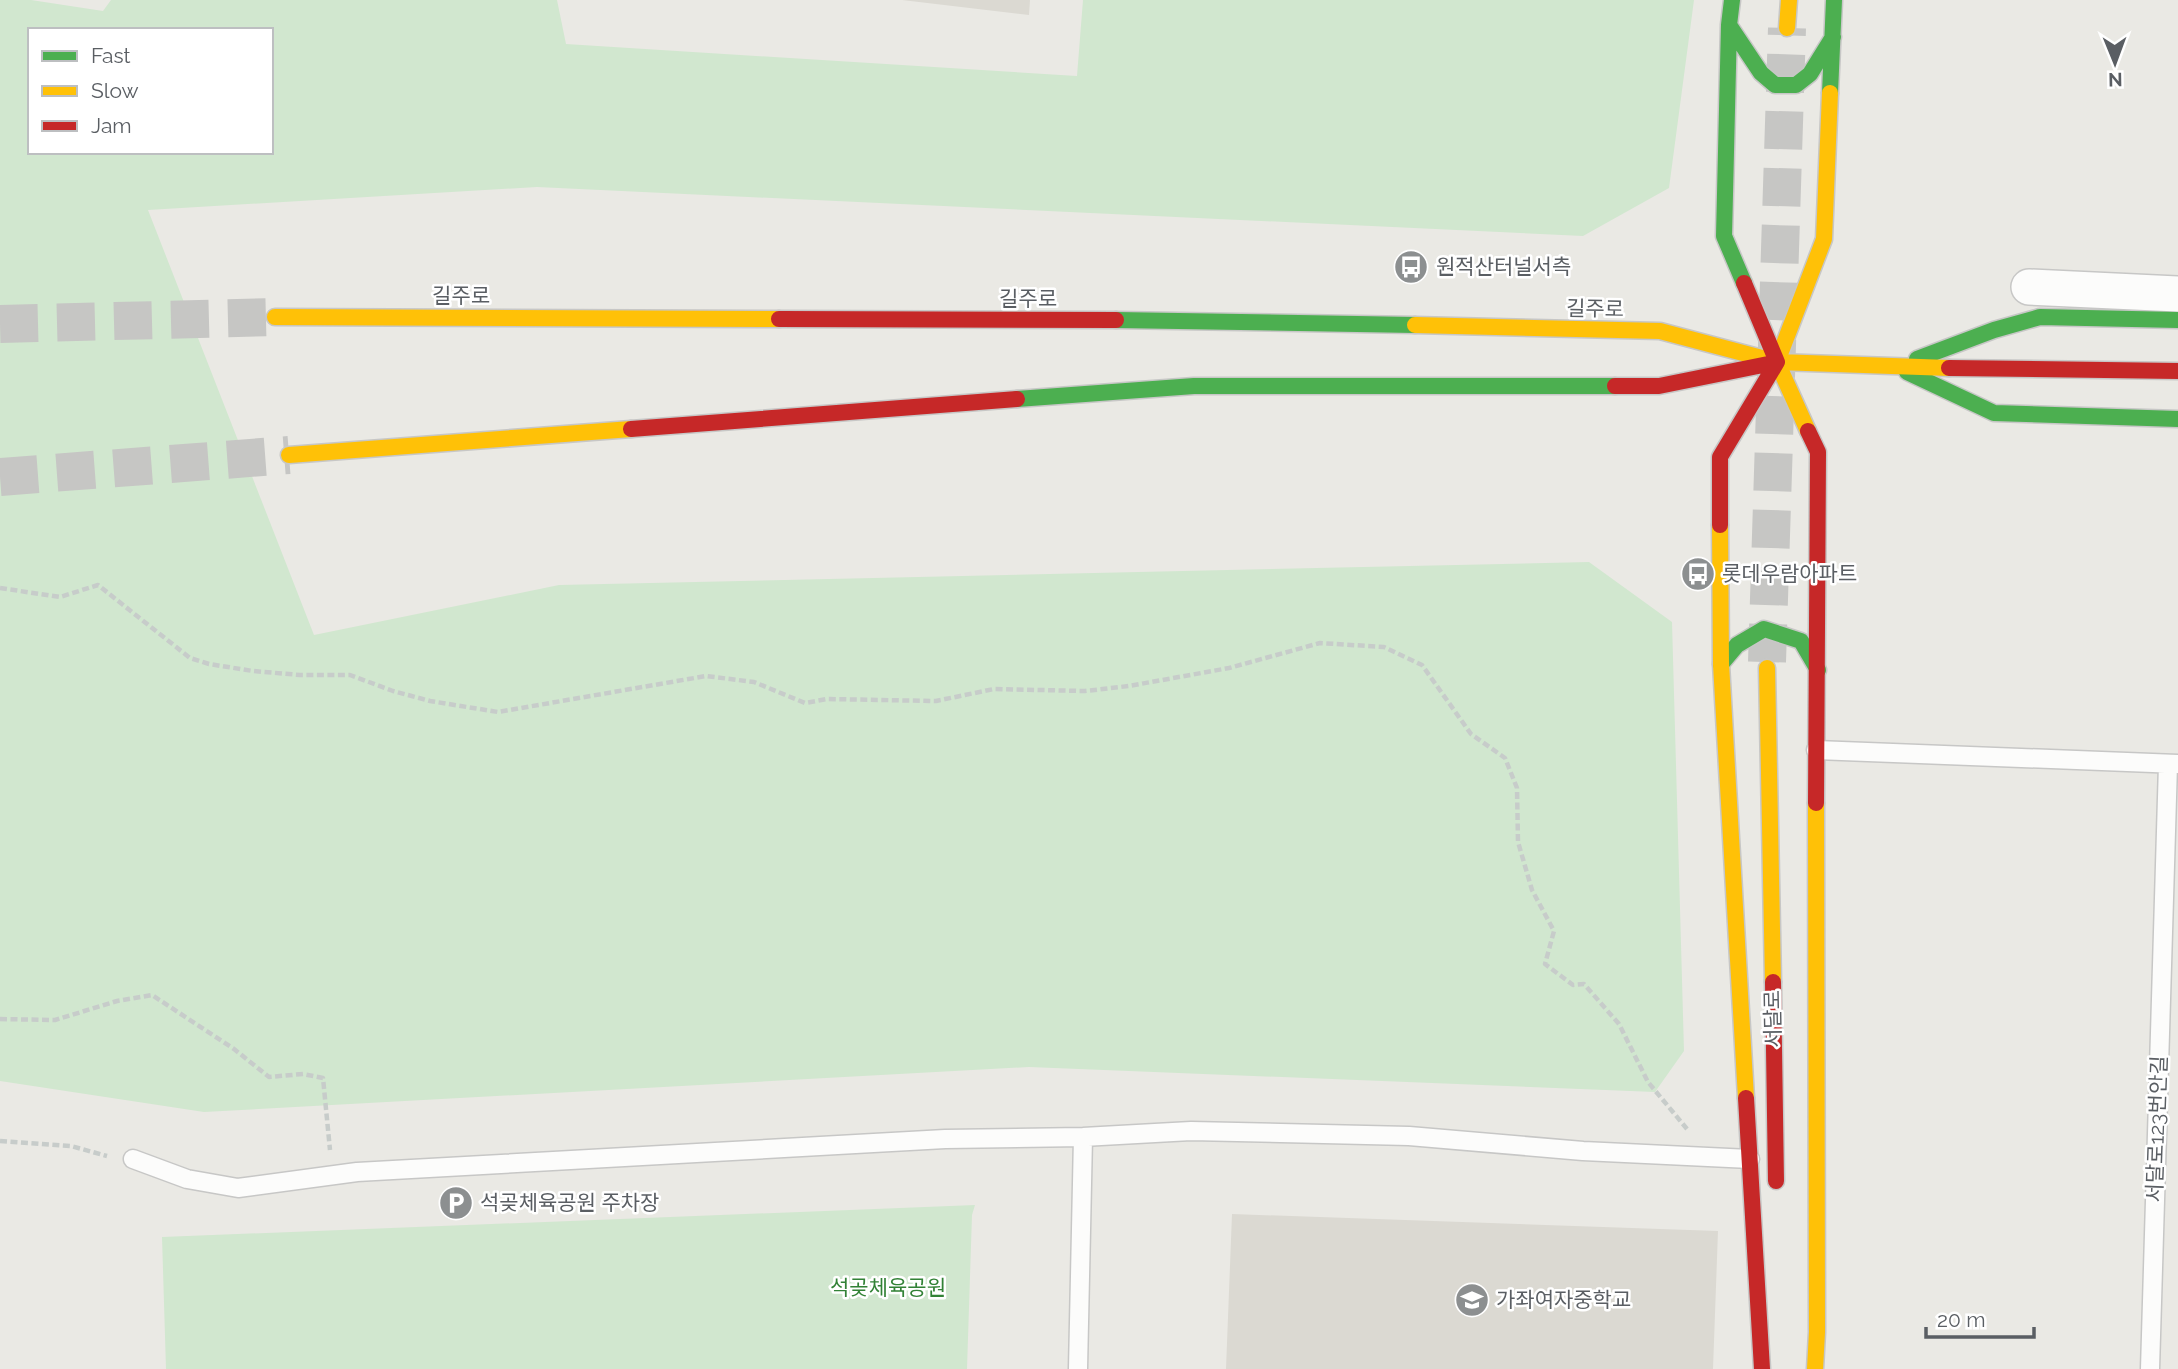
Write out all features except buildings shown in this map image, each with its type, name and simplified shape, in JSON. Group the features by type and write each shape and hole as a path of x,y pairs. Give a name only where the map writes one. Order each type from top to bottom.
{"main road":[{"path":"1732,0 1729,25 1724,236 1818,452 1815,1369"},
{"path":"1787,27 1789,0"},
{"path":"1762,1369 1721,664 1720,457 1777,362 1824,239 1834,0"},
{"path":"1729,25 1761,73 1775,85 1796,85 1810,75 1833,36"},
{"name":"길주로","path":"275,317 1198,320 1660,331 1777,362 1895,367 2178,371"},
{"name":"길주로","path":"1895,367 1994,330 2040,317 2178,320"},
{"name":"길주로","path":"289,455 1194,386 1658,386 1777,362"},
{"name":"길주로","path":"1895,367 1994,413 2178,419"},
{"path":"1721,664 1737,645 1764,629 1801,641 1818,670"},
{"name":"서달로","path":"1767,668 1776,1190"}],"street":[{"path":"2029,287 2178,295"}],"lane":[{"path":"1816,750 2173,764"},
{"name":"서달로123번안길","path":"2150,1369 2173,764"},
{"path":"133,1159 187,1179 238,1188 333,1175 668,1153 1191,1131 1409,1136 1583,1151 1750,1159"},
{"path":"1078,1369 1083,1137"}],"path":[{"path":"0,588 60,597 98,585 190,658 253,671 300,675 350,674 393,691 430,701 498,712 706,676 754,682 804,703 827,699 936,701 994,689 1085,691 1229,668 1320,643 1384,647 1422,665 1471,734 1504,758 1517,788 1518,842 1532,890 1554,931 1545,964 1573,985 1584,984 1619,1024 1648,1083 1713,1157"},
{"path":"0,1019 55,1020 117,1001 152,995 234,1049 269,1077 303,1074 323,1078 333,1175"},
{"path":"0,1141 71,1146 99,1155 133,1159"}],"shaded area":[{"path":"902,0 1030,0 1029,15"},
{"name":"가좌여자중학교","path":"1232,1214 1718,1231 1713,1369 1226,1369"}],"green space":[{"path":"0,0 31,0 103,11 111,0 557,0 566,44 1077,76 1083,0 1694,0 1669,188 1583,236 537,187 148,210 314,635 559,585 1589,562 1672,622 1684,1051 1655,1092 1029,1067 204,1112 0,1081"},
{"name":"석곶체육공원","path":"975,1205 972,1215 967,1369 166,1369 162,1237"}],"tunnel":[{"path":"1767,662 1787,28"},
{"path":"0,324 275,317"},
{"path":"0,477 289,455"}],"traffic: fast":[{"path":"1732,0 1729,25 1724,236 1744,283"},
{"path":"1830,93 1834,0"},
{"path":"1729,25 1761,73 1775,85 1796,85 1810,74 1833,37"},
{"path":"1917,359 1994,330 2040,317 2178,320"},
{"path":"1116,320 1415,325"},
{"path":"1907,372 1994,413 2178,419"},
{"path":"1017,399 1194,386 1615,386"},
{"path":"1721,664 1737,645 1764,629 1801,641 1818,670"}],"traffic: slow":[{"path":"1787,28 1789,0"},
{"path":"1808,431 1777,362 1824,239 1830,93"},
{"path":"275,317 779,319"},
{"path":"1415,325 1660,331 1777,362 1949,368"},
{"path":"289,455 631,429"},
{"path":"1720,525 1721,664 1746,1098"},
{"path":"1767,668 1773,982"},
{"path":"1815,1369 1816,803"}],"traffic: jam":[{"path":"1720,525 1720,457 1777,362 1744,283"},
{"path":"779,319 1116,320"},
{"path":"1615,386 1659,386 1768,364"},
{"path":"1949,368 2178,371"},
{"path":"631,429 1017,399"},
{"path":"1808,431 1818,452 1816,803"},
{"path":"1773,982 1776,1181"},
{"path":"1746,1098 1762,1369"}],"place":[{"name":"원적산터널서측","path":"1411,267"},
{"name":"롯데우람아파트","path":"1698,574"},
{"name":"석곶체육공원 주차장","path":"456,1203"},
{"name":"가좌여자중학교","path":"1472,1300"}]}
